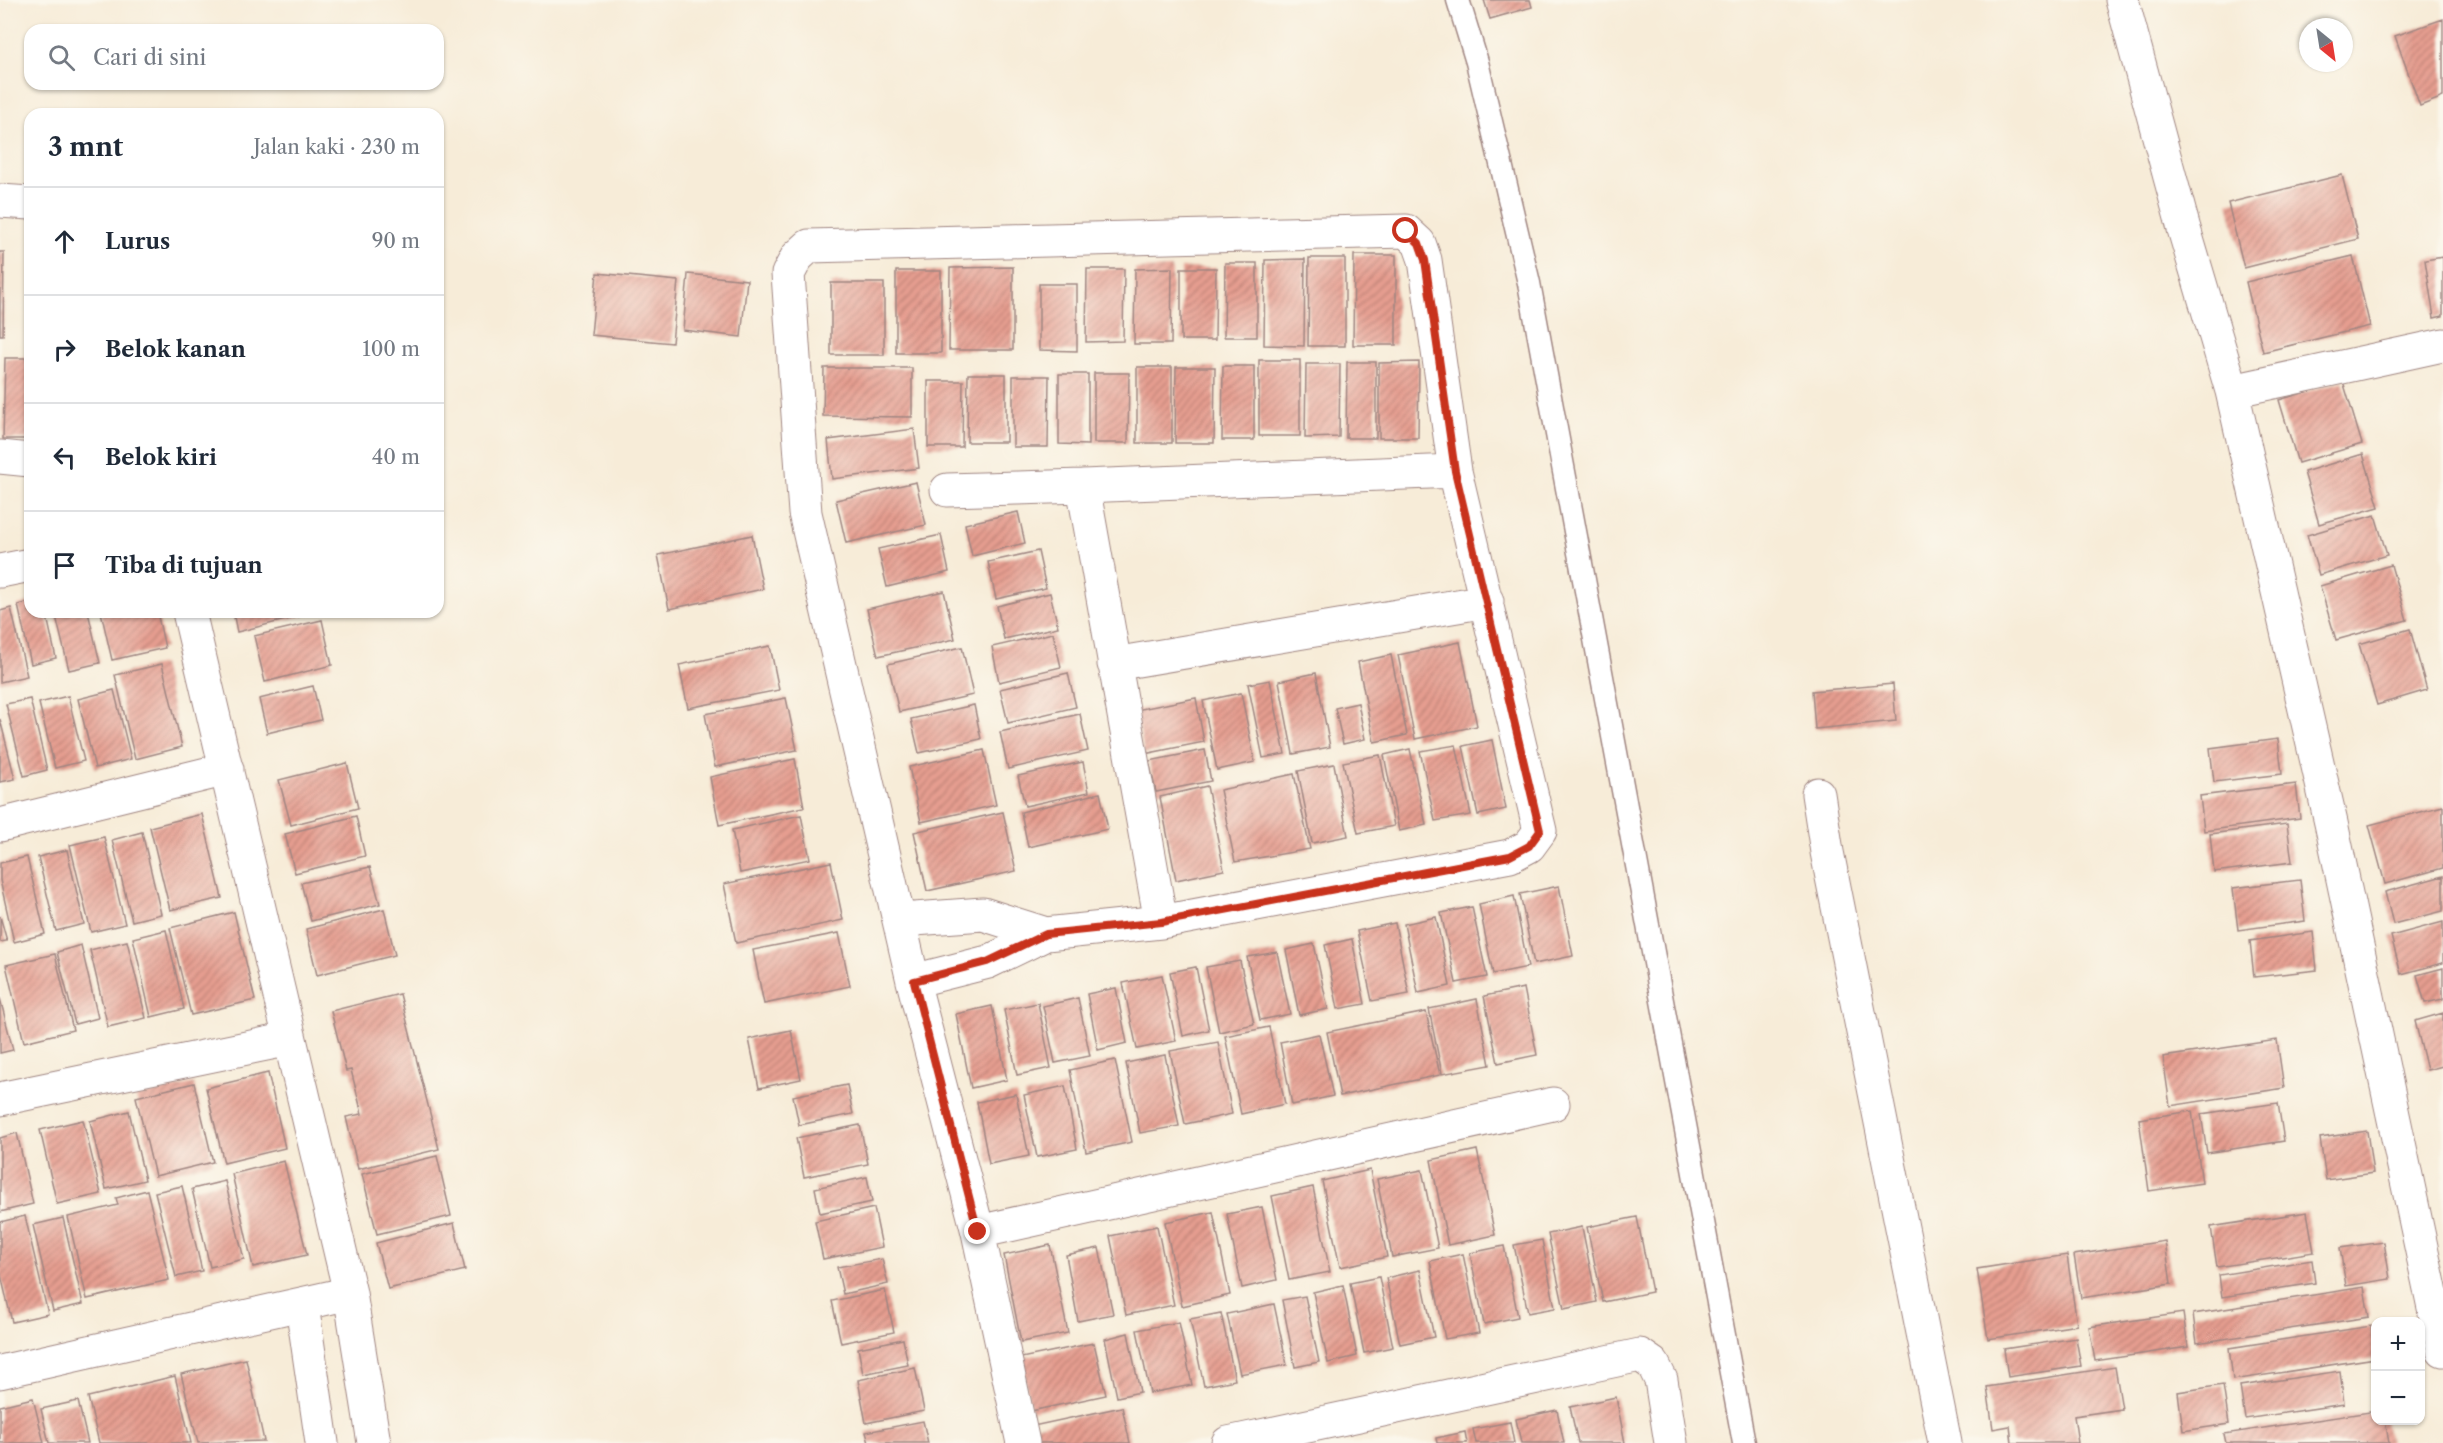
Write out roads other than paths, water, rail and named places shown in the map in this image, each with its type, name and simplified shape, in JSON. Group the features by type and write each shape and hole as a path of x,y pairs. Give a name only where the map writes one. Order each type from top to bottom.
{"street":[{"path":"2122,0 2184,228 2232,391 2331,823 2443,1350"},
{"path":"0,201 24,203"},
{"path":"914,981 987,962 1046,934 1161,922 1510,856 1529,846 1540,831 1455,471 1425,260 1419,243 1406,231 809,246 797,257 788,274 805,513 914,981 978,1232 1023,1443"},
{"path":"2232,391 2443,345"},
{"path":"0,457 24,459"},
{"path":"947,490 1455,471"},
{"path":"1083,486 1161,922"},
{"path":"0,571 24,566"},
{"path":"1114,664 1487,601"},
{"path":"190,618 350,1293 374,1443"},
{"path":"0,825 226,770"},
{"path":"1818,794 1829,863 1945,1443"},
{"path":"901,920 983,914 1046,934"},
{"path":"0,1099 290,1039"},
{"path":"978,1232 1552,1104"},
{"path":"0,1372 350,1293"},
{"path":"302,1305 322,1443"},
{"path":"1228,1443 1286,1437 1640,1355 1653,1364 1661,1380 1671,1443"}],"lane":[{"path":"1458,0 1477,62 1529,283 1744,1443"}]}
